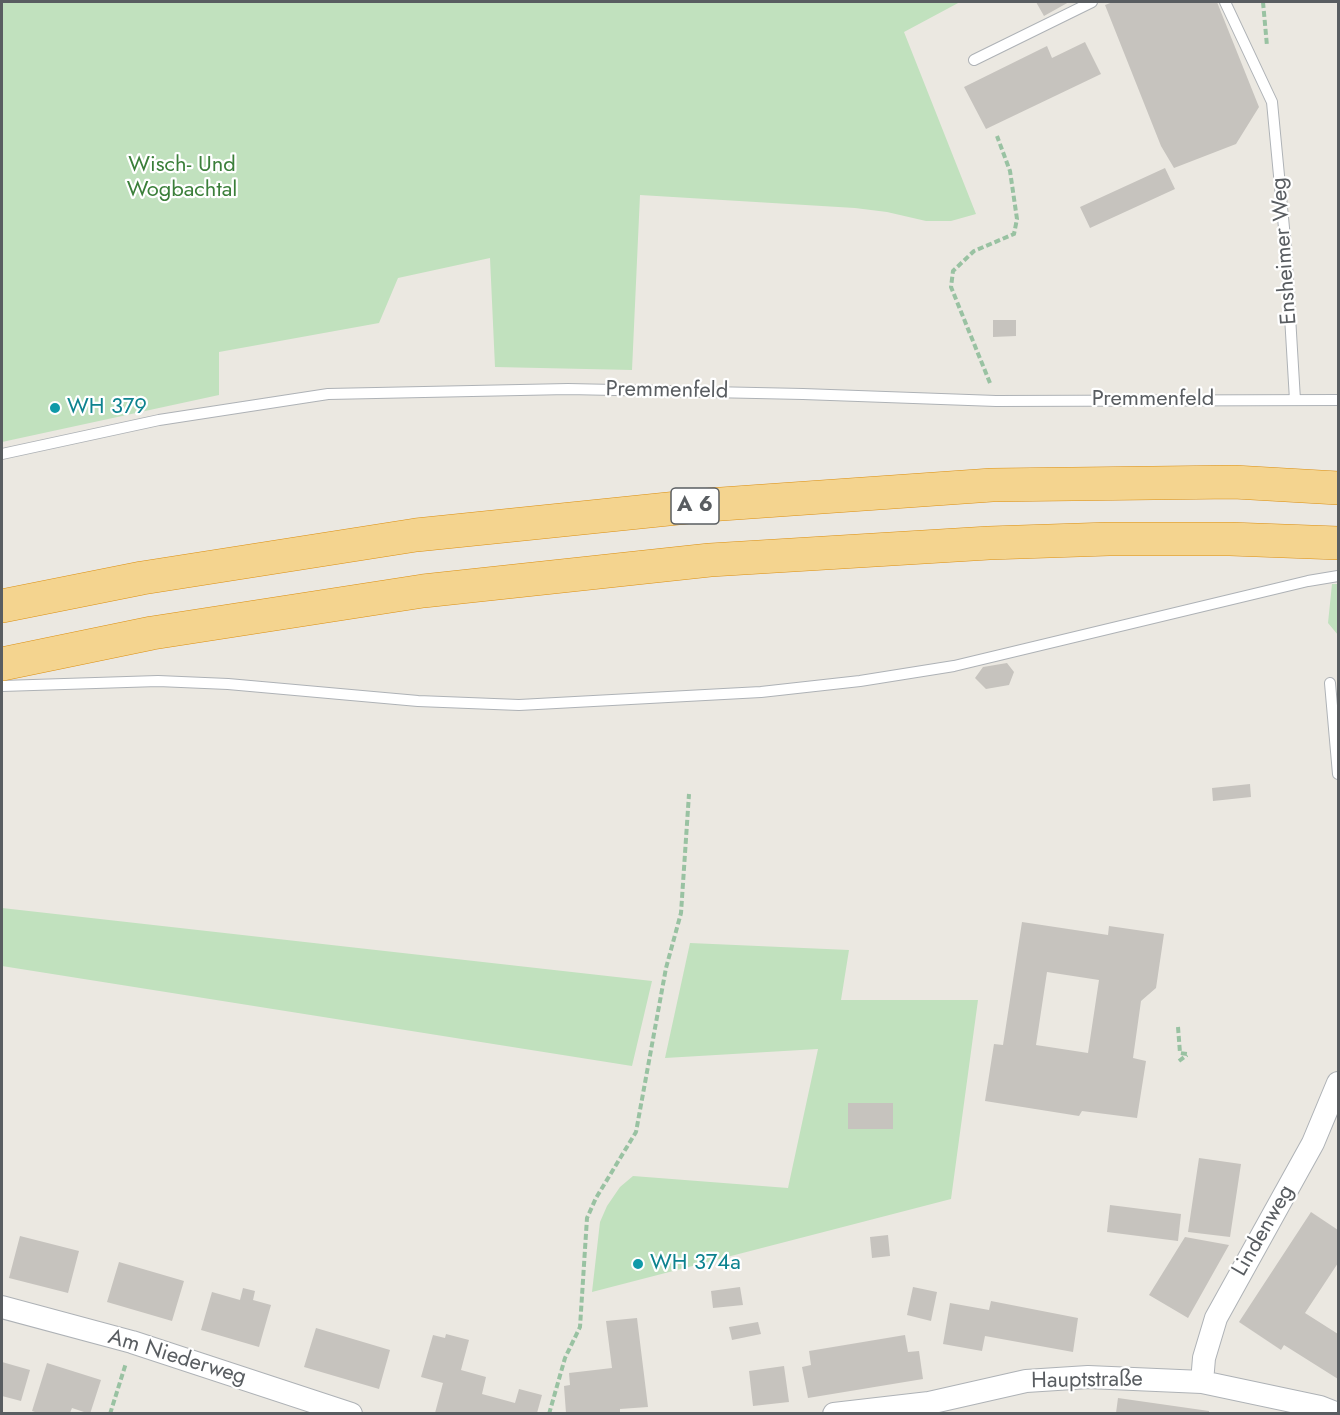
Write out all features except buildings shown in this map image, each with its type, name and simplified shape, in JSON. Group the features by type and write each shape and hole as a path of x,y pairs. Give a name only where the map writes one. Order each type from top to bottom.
{"highway":[{"name":"A 6","path":"2,606 142,578 416,535 707,505 992,485 1234,482 1338,488"},
{"path":"2,664 152,633 423,591 710,560 989,543 1230,539 1338,543"}],"street":[{"name":"Lindenweg","path":"1202,1382 1204,1358 1216,1318 1313,1143 1338,1083"},
{"name":"Am Niederweg","path":"2,1307 132,1342 351,1413"},
{"name":"Hauptstraße","path":"834,1413 929,1403 1026,1381 1088,1377 1202,1382 1320,1407 1338,1413"}],"lane":[{"path":"974,60 1092,2"},
{"name":"Ensheimer Weg","path":"1226,2 1272,102 1286,249 1295,400"},
{"name":"Premmenfeld","path":"2,454 159,420 328,394 568,389 996,400 1338,400"},
{"path":"2,686 158,681 228,684 418,701 519,705 760,692 860,681 954,666 1308,581 1338,576"},
{"path":"1330,683 1338,774"}],"path":[{"path":"996,400 951,286 953,271 968,255 989,243 1014,234 1017,219 1010,171 997,136"},
{"path":"549,1413 566,1358 580,1327 587,1218 596,1198 636,1132 666,968 681,913 689,794"},
{"path":"1178,1027 1180,1053 1187,1054 1179,1061"},
{"path":"110,1413 132,1342"}],"green space":[{"name":"Wisch- Und Wogbachtal","path":"2,2 960,2 904,32 976,214 951,221 926,221 887,212 855,208 640,195 632,370 495,367 490,258 398,278 379,323 219,352 219,395 2,442"},
{"path":"1332,584 1338,584 1338,635 1328,623"},
{"path":"2,908 652,981 632,1066 2,966"},
{"path":"690,943 849,950 841,1000 978,1000 951,1199 592,1292 600,1222 607,1206 620,1187 633,1176 788,1188 818,1049 665,1058"}],"place":[{"name":"WH 379","path":"55,408"},
{"name":"WH 374a","path":"638,1264"}]}
